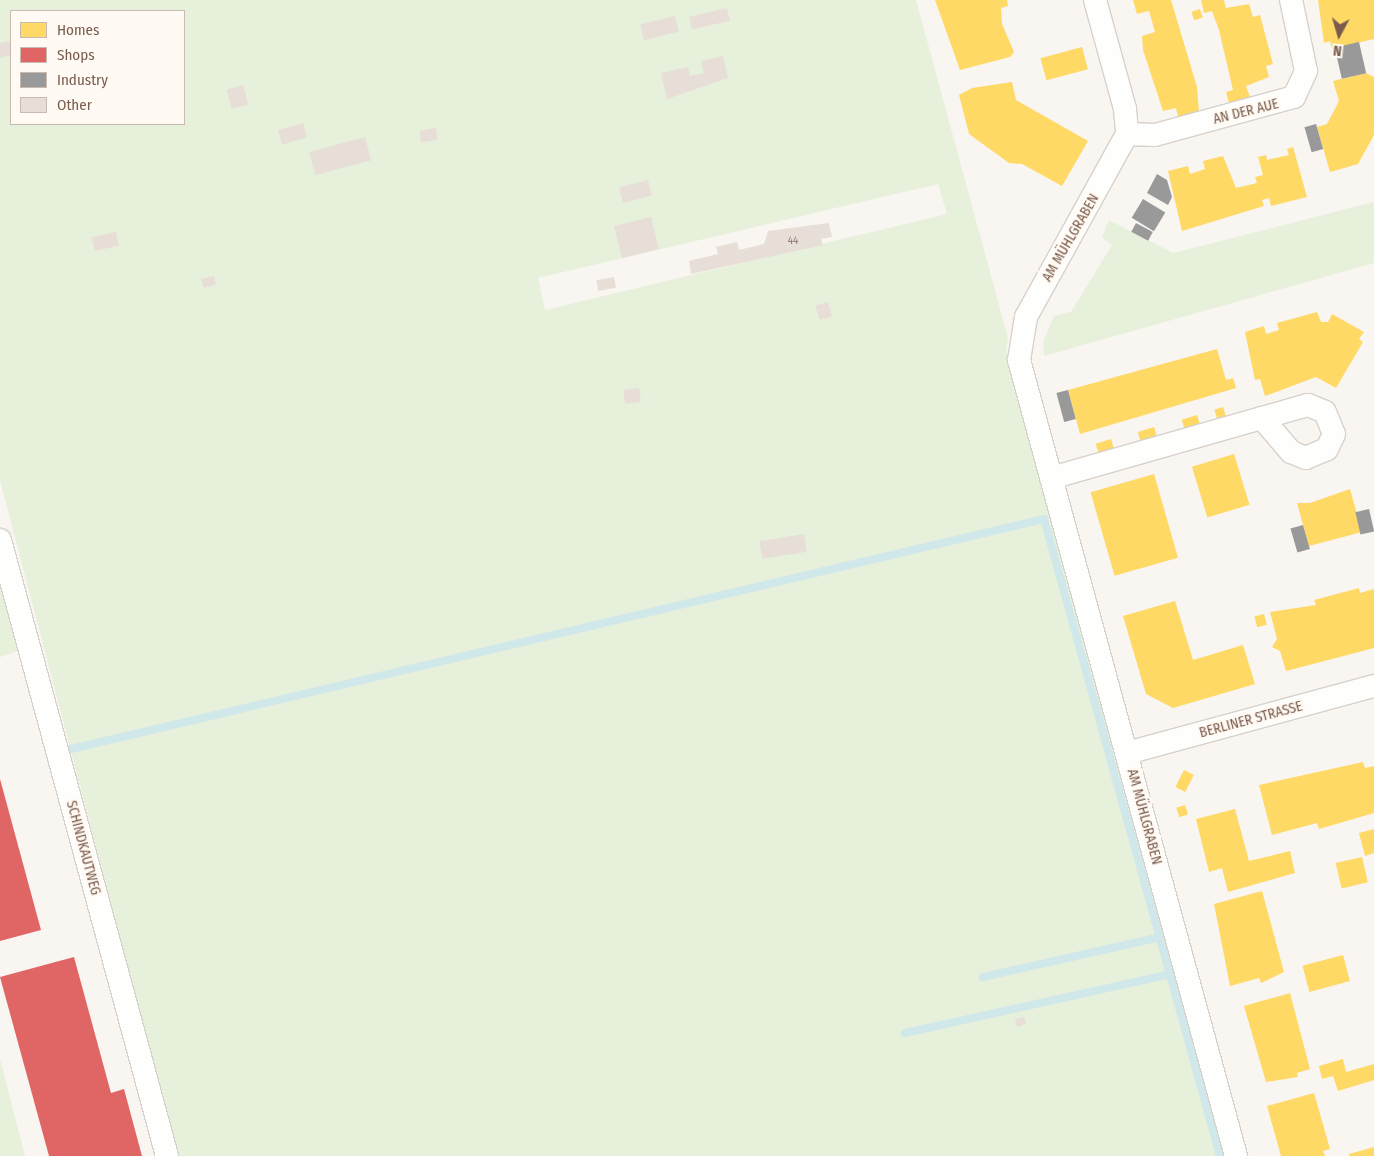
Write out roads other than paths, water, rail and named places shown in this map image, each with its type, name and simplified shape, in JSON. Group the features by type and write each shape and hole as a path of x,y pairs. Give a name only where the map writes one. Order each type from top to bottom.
{"street":[{"path":"1095,0 1125,109 1127,134"},
{"name":"AN DER AUE","path":"1127,134 1155,135 1294,97 1306,71 1291,0"},
{"name":"AM MÜHLGRABEN","path":"1127,134 1020,333 1019,360 1236,1156"},
{"path":"1051,478 1262,418"},
{"name":"SCHINDKAUTWEG","path":"0,540 167,1156"},
{"name":"BERLINER STRASSE","path":"1127,753 1374,686"}],"waterway":[{"path":"71,749 1044,519 1220,1156"},
{"path":"983,977 1161,937"},
{"path":"905,1033 1171,974"}]}
